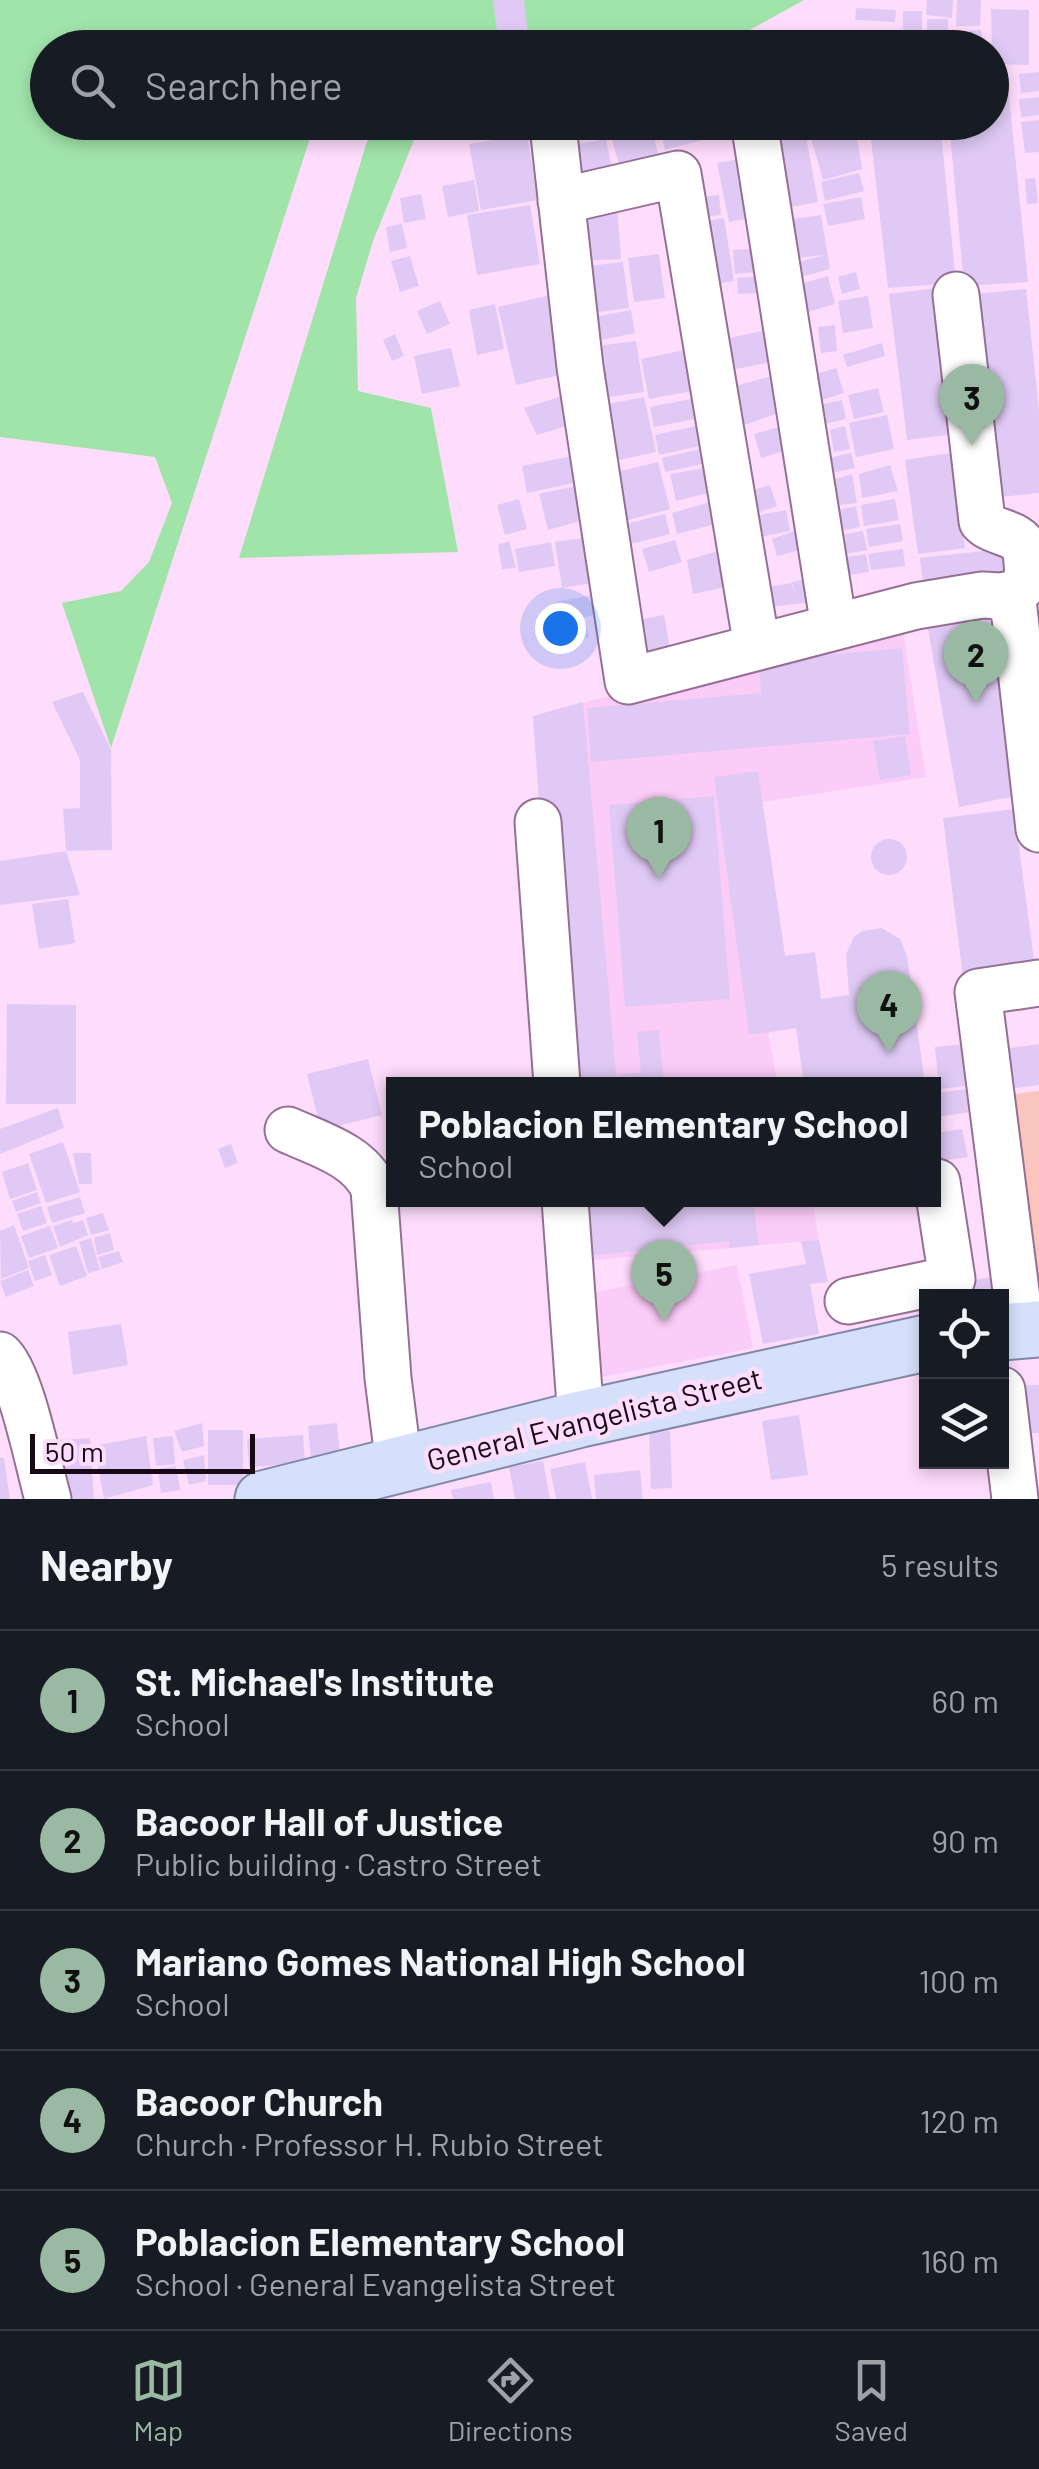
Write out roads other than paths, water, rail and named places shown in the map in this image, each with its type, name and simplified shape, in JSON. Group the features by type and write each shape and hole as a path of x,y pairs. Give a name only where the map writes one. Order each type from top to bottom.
{"main road":[{"name":"General Evangelista Street","path":"264,1499 581,1418 919,1345"}],"street":[{"path":"555,140 580,366 628,681 916,606 982,594 1016,593 1028,580 1024,545 1017,538 986,527 982,521 956,295"},
{"path":"757,140 834,627"},
{"path":"561,200 678,174 757,647"},
{"path":"1002,596 1014,610 1038,816"},
{"path":"538,822 556,1077"},
{"path":"1021,1330 978,992 1039,983"},
{"path":"288,1130 356,1163 369,1175 374,1189 388,1378 399,1465"},
{"path":"566,1207 581,1418"},
{"path":"848,1300 952,1279 941,1207"},
{"path":"0,1356 8,1362 16,1385 48,1499"},
{"path":"1009,1444 1016,1499"}],"place":[{"name":"Mariano Gomes National High School","path":"972,446"},
{"name":"Bacoor Hall of Justice","path":"976,703"},
{"name":"St. Michael's Institute","path":"659,879"},
{"name":"Bacoor Church","path":"889,1053"},
{"name":"Poblacion Elementary School","path":"664,1322"}]}
